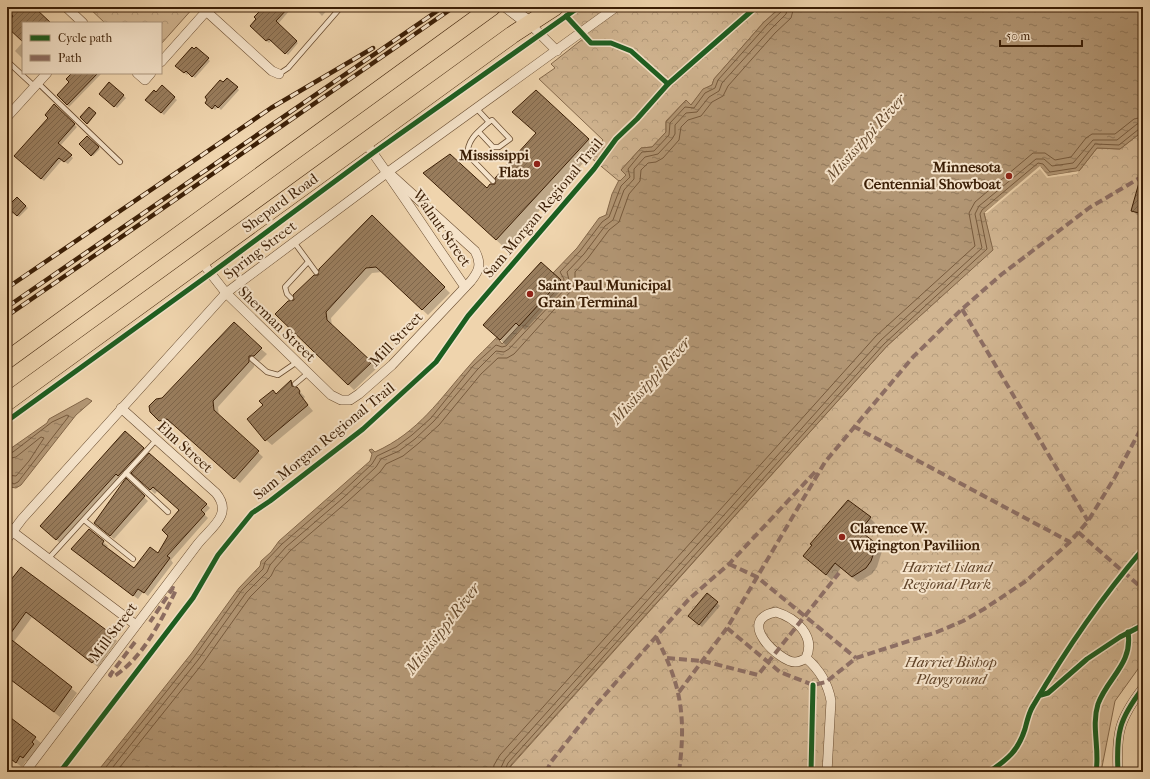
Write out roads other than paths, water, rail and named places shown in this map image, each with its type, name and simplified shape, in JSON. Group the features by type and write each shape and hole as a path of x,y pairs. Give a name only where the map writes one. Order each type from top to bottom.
{"highway":[{"path":"7,360 492,7"},
{"name":"Shepard Road","path":"7,402 529,23 555,7"}],"street":[{"path":"66,7 82,22"},
{"path":"508,7 529,23 557,51"},
{"path":"520,7 529,23"},
{"name":"Spring Street","path":"9,532 226,293 388,172 616,7"},
{"path":"162,61 208,9 272,71 279,74"},
{"path":"7,117 46,74"},
{"path":"138,74 144,80 150,74"},
{"name":"Walnut Street","path":"365,142 388,172 403,197 465,287 478,273 480,266 479,258 475,251 388,172"},
{"name":"Sherman Street","path":"201,261 226,293 331,395 341,400"},
{"name":"Mill Street","path":"341,400 350,400 359,394 392,365 465,287"},
{"name":"Elm Street","path":"121,408 216,493 223,505 223,510"},
{"name":"Mill Street","path":"25,772 197,544 218,521 223,510"},
{"path":"9,532 48,559 136,625"},
{"path":"768,614 780,614 804,631 810,645 806,658 794,662 788,660 762,639 759,633 759,626 762,618 768,614"},
{"path":"806,658 819,669 829,691 831,701 828,772"},
{"path":"1118,772 1117,747 1120,724 1131,703 1143,688"}],"lane":[{"path":"279,74 288,68 341,7"},
{"path":"7,61 22,73"},
{"path":"23,74 120,162"},
{"path":"477,109 489,122"},
{"path":"479,132 493,146 499,147 510,139 492,120 479,132 468,145 468,154 493,181"},
{"path":"294,242 316,272"},
{"path":"291,298 287,294 285,287 308,262"},
{"path":"252,359 267,372 278,375 297,362"},
{"path":"295,384 308,373"},
{"path":"48,559 156,440"},
{"path":"126,473 168,512"},
{"path":"84,520 133,559"}],"water":[{"name":"Mississippi River","path":"781,7 1143,7 1143,131 1120,149 1097,148 1079,171 1047,176 1041,167 984,213 993,250 887,346 511,765 508,772 97,772 191,654 239,588 260,566 261,561 271,552 279,541 370,461 372,454 369,450 372,449 375,452 404,435 438,403 472,362 497,337 502,344 561,280 553,273 577,248 599,218 606,215 612,194 619,180 620,181 626,175 621,170 641,148 652,147 666,132 666,122 686,100 691,105 703,89 712,85 714,79 764,22"},
{"path":"87,398 92,401 76,415 21,485 16,488 10,487 7,481 7,451 47,423 49,419"}],"railway":[{"path":"7,307 443,7"},
{"path":"7,316 454,7"},
{"path":"7,288 271,108 373,48"}],"place":[{"name":"Mississippi Flats","path":"537,164"},
{"name":"Minnesota Centennial Showboat","path":"1009,176"},
{"name":"Saint Paul Municipal Grain Terminal","path":"530,294"},
{"name":"Clarence W. Wigington Paviliion","path":"842,537"}],"park label":[{"name":"Harriet Island Regional Park","path":"947,576"},
{"name":"Harriet Bishop Playground","path":"951,670"}]}
